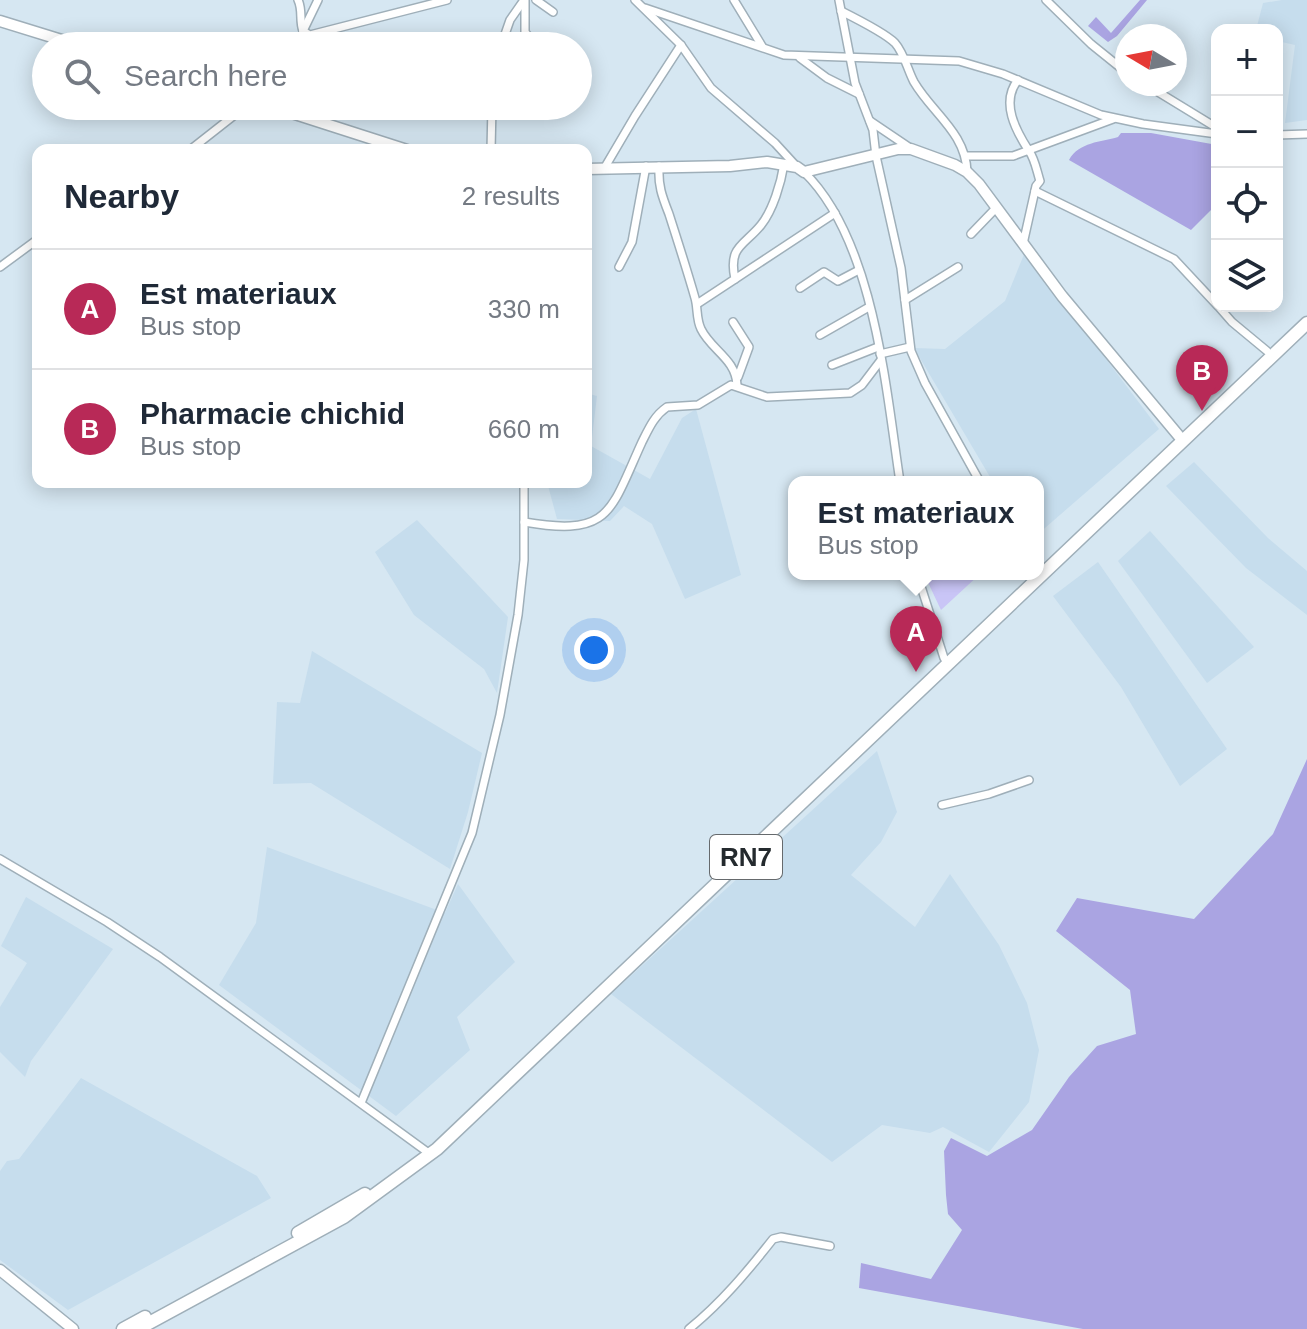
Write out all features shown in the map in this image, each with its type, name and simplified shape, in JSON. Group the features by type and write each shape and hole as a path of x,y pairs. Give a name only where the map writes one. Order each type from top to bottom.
{"highway":[{"name":"RN7","path":"1044,567 1307,313"},
{"name":"RN7","path":"1044,563 1307,323"},
{"name":"RN7","path":"123,1329 365,1195 428,1152 1025,580"},
{"name":"RN7","path":"138,1329 344,1217 428,1152 1030,580"}],"street":[{"path":"298,0 303,31"},
{"path":"303,31 318,0"},
{"path":"322,32 447,0"},
{"path":"506,32 524,0"},
{"path":"524,0 525,32"},
{"path":"536,0 553,12"},
{"path":"635,0 681,45 711,88 775,143 814,182 835,213 859,270 869,307 880,354 899,476"},
{"path":"734,0 763,47"},
{"path":"1046,0 1115,63"},
{"path":"839,3 859,94 870,121 901,268 910,347 925,383 977,476"},
{"path":"839,3 893,42 921,93 953,131 967,156 967,172"},
{"path":"645,8 775,53 800,58 959,61 983,66 1115,118 1211,133"},
{"path":"0,21 36,32"},
{"path":"605,167 681,45"},
{"path":"800,58 827,78 859,94"},
{"path":"1018,80 1011,89 1010,108 1040,181 1023,244"},
{"path":"1165,96 1211,124"},
{"path":"967,156 1013,156 1115,118"},
{"path":"198,144 228,120"},
{"path":"314,120 388,144"},
{"path":"491,144 492,120"},
{"path":"870,121 911,149"},
{"path":"1283,135 1307,134"},
{"path":"592,168 730,166 767,162 800,170 898,149 924,152 967,172 997,207 1062,296 1180,438"},
{"path":"735,279 734,255 740,244 761,225 780,183 784,164"},
{"path":"619,267 632,242 646,166"},
{"path":"659,166 658,186 697,304 698,323 703,334 732,366 737,382 767,397 850,393 862,385 880,354"},
{"path":"1035,191 1174,259 1211,298"},
{"path":"971,234 997,207"},
{"path":"697,304 835,213"},
{"path":"0,267 32,243"},
{"path":"905,300 958,267"},
{"path":"800,288 824,272 838,281 859,270"},
{"path":"820,335 869,307"},
{"path":"1224,312 1267,351"},
{"path":"524,522 563,527 594,523 602,517 622,491 650,424 659,413 667,407 698,405 737,382 749,347 733,322"},
{"path":"832,365 910,347"},
{"path":"361,1103 472,833 512,656 524,572 524,488"},
{"path":"919,580 944,658"},
{"path":"942,805 989,794 1029,780"},
{"path":"0,859 160,957 428,1152"},
{"path":"689,1329 757,1261 773,1239 781,1237 830,1246"},
{"path":"0,1270 73,1329"}],"shaded area":[{"path":"1140,0 1147,0 1127,24 1119,24"},
{"path":"1307,0 1307,120 1285,123 1295,45 1283,42 1283,24 1258,24 1263,3"},
{"path":"1096,17 1111,33 1115,28 1115,37 1108,42 1088,26"},
{"path":"1121,133 1151,133 1211,144 1211,210 1191,230 1069,160 1084,146 1118,137"},
{"path":"1025,252 1159,429 1044,529 1044,476 989,476 914,348 945,349 1005,301"},
{"path":"592,395 597,396 592,438"},
{"path":"696,409 741,575 685,599 652,524 624,506 610,521 557,519 549,488 592,488 592,447 650,479 682,418"},
{"path":"1194,462 1268,538 1307,571 1307,615 1246,568 1166,486"},
{"path":"417,520 508,617 497,693 484,669 414,615 375,552"},
{"path":"1150,531 1254,647 1207,683 1118,561"},
{"path":"1098,562 1227,749 1180,786 1121,687 1053,596"},
{"path":"927,580 974,580 941,610"},
{"path":"312,651 482,753 450,869 311,783 273,784 277,702 300,703"},
{"path":"877,751 897,812 881,842 851,875 915,927 950,874 999,945 1027,1003 1039,1050 1029,1102 989,1152 943,1127 930,1133 882,1125 832,1162 611,994"},
{"path":"1307,759 1307,1329 1083,1329 859,1288 861,1263 931,1279 962,1230 948,1214 944,1151 951,1138 987,1156 1032,1130 1069,1077 1097,1046 1136,1034 1130,990 1056,931 1077,898 1194,919 1273,834"},
{"path":"267,847 445,913 458,884 515,962 457,1017 470,1050 396,1116 219,985 256,923"},
{"path":"26,897 113,949 31,1061 25,1077 0,1052 0,1007 27,963 1,946"},
{"path":"81,1078 257,1176 271,1198 68,1310 0,1260 0,1171 7,1161 19,1159"}],"place":[{"name":"Pharmacie chichid","path":"1202,411"},
{"name":"Est materiaux","path":"916,672"}]}
